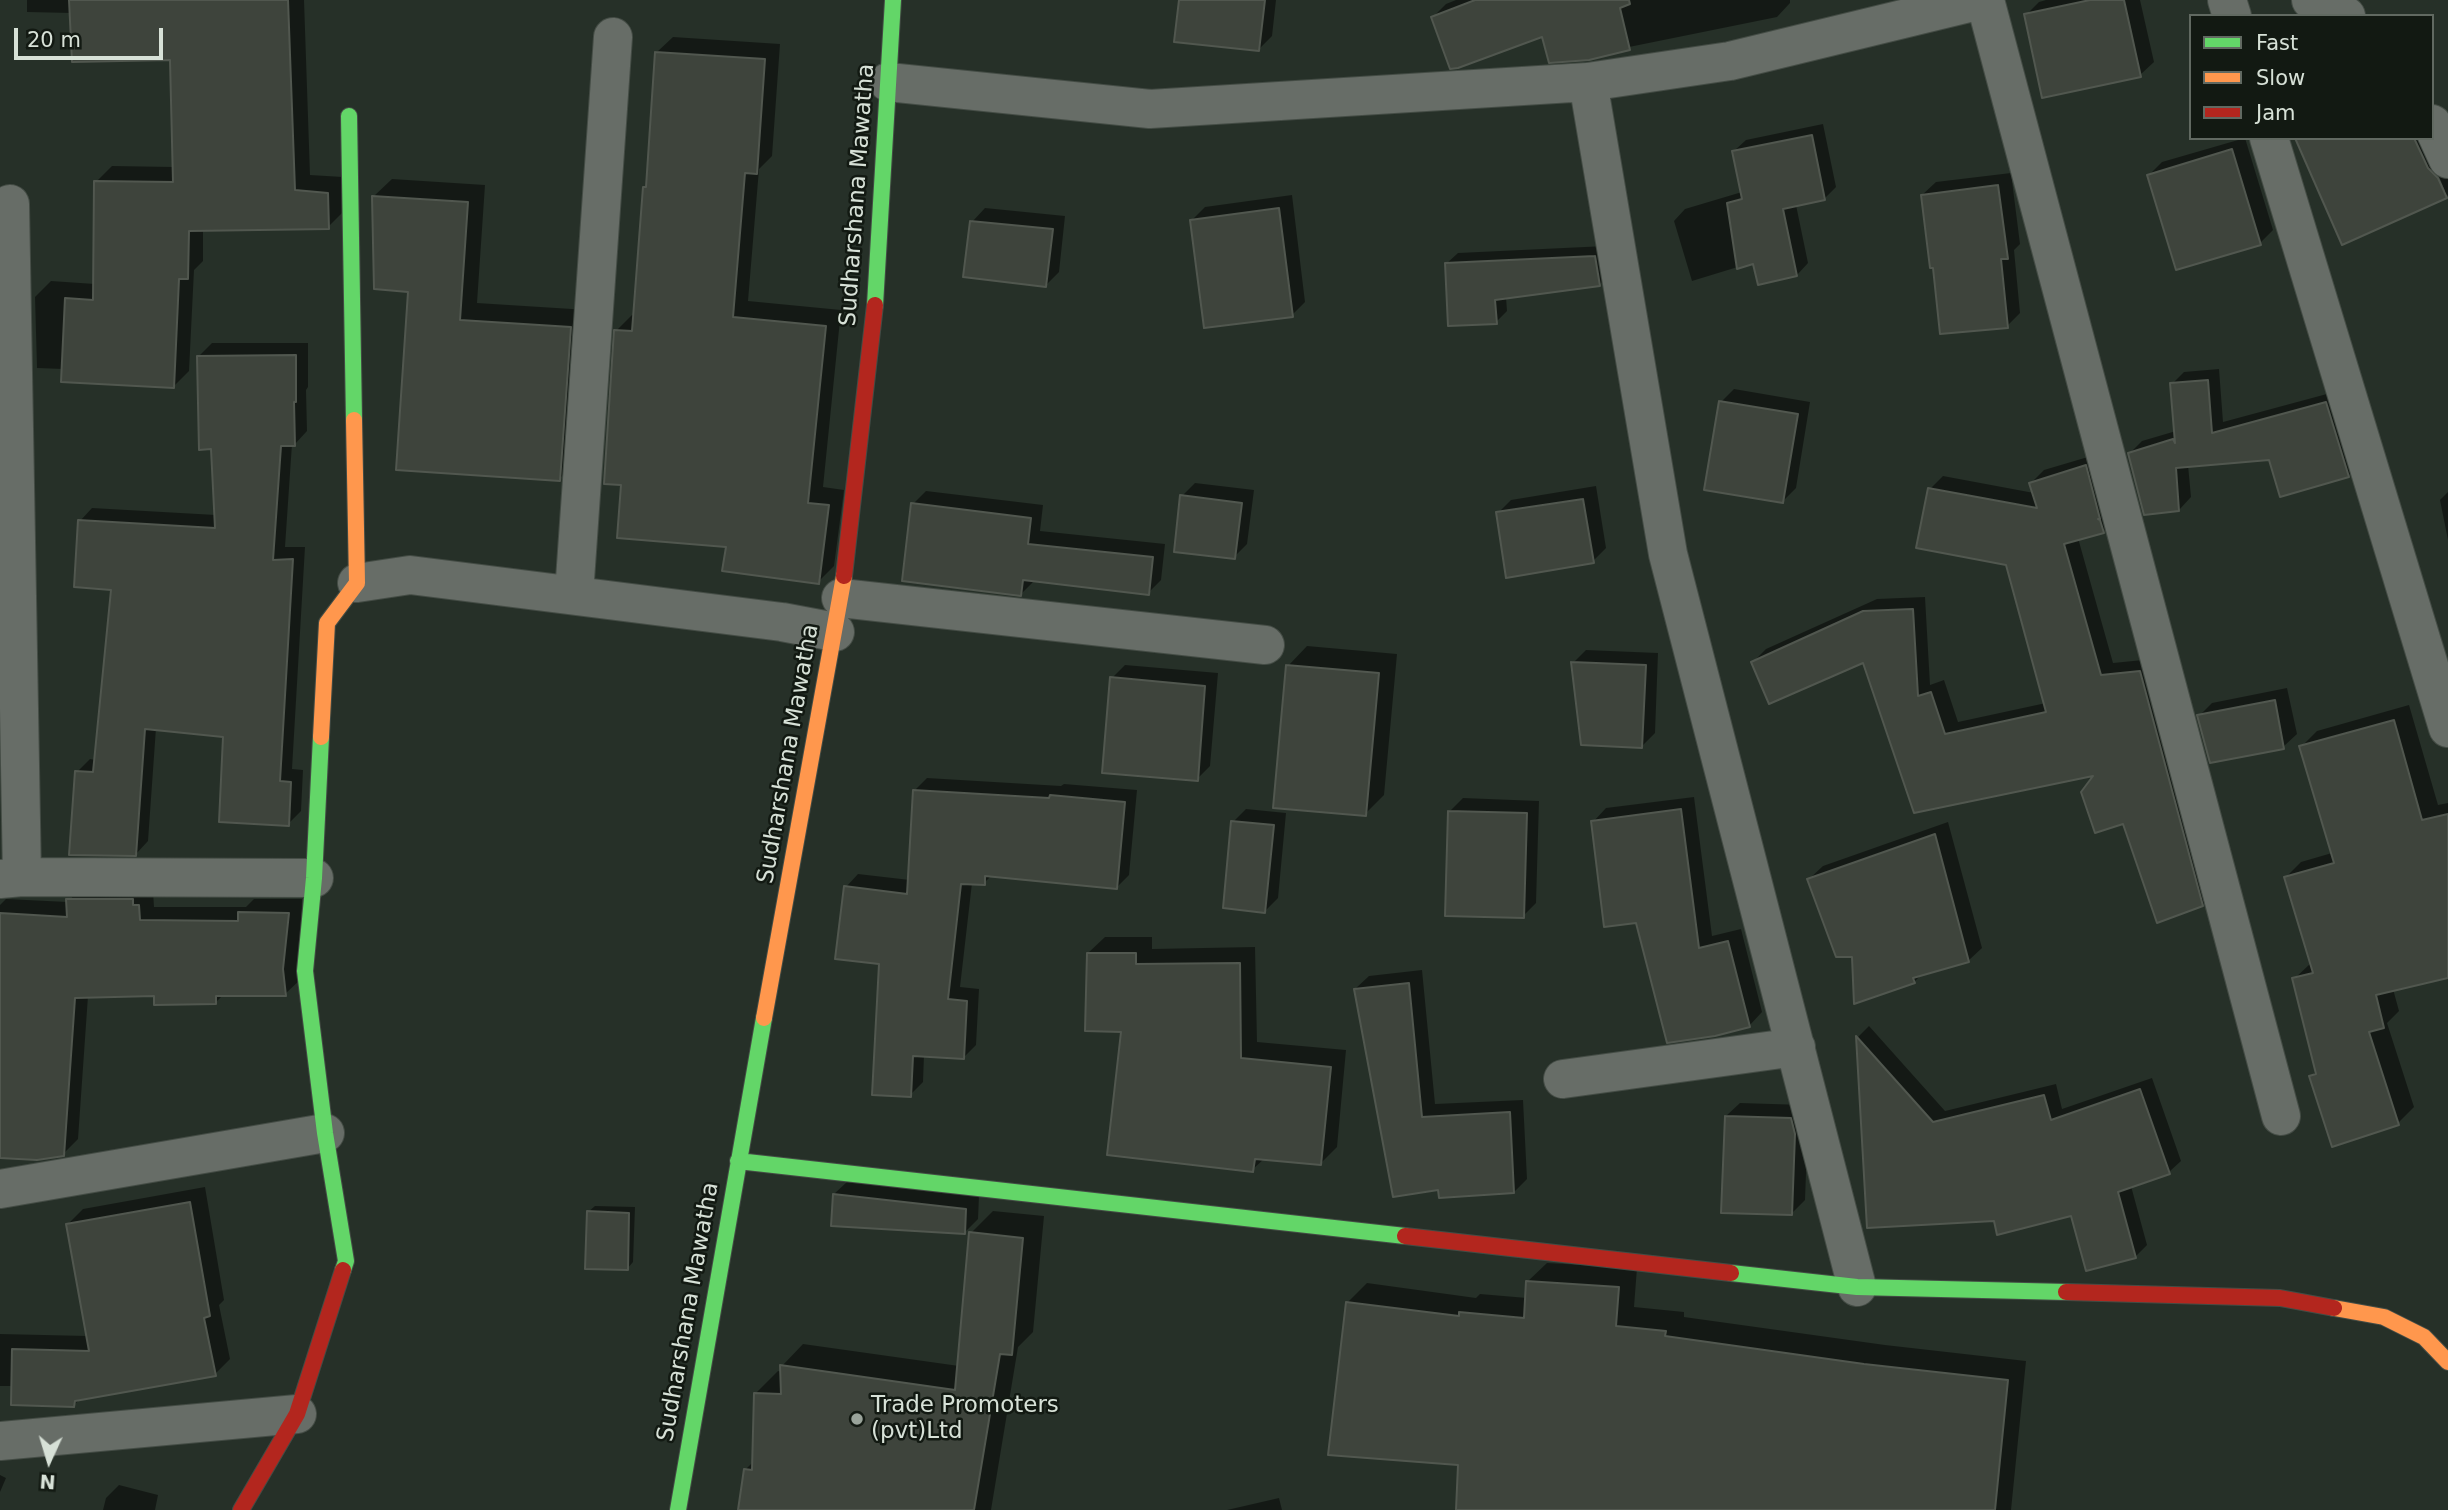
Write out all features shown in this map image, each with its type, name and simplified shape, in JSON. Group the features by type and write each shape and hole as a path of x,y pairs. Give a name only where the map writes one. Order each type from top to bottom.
{"street":[{"name":"Sudharshana Mawatha","path":"678,1510 738,1161 838,615 878,281 893,0"},
{"path":"888,82 1150,108 1588,82 1730,61 1983,0 2281,1116"},
{"path":"2311,0 2342,14"},
{"path":"573,594 613,37"},
{"path":"1588,82 1668,554 1857,1287"},
{"path":"241,1510 297,1414 346,1261 325,1133 305,971 314,878 327,623 357,583 349,116"},
{"path":"2434,128 2448,159"},
{"path":"2270,140 2448,728"},
{"path":"10,204 11,878 314,878"},
{"path":"357,583 410,575 782,622 838,615 1265,645"},
{"path":"1563,1079 1796,1047"},
{"path":"0,1189 325,1133"},
{"path":"738,1161 1857,1287 2280,1298 2384,1317 2424,1336 2448,1362"},
{"path":"0,1441 297,1414"}],"building":[{"path":"69,0 288,0 295,190 328,193 329,229 189,231 188,279 179,279 174,388 61,382 65,298 93,300 94,181 173,182 170,60 72,62"},
{"path":"1179,0 1265,0 1259,51 1174,42"},
{"path":"1475,0 1629,0 1630,4 1620,8 1630,50 1589,60 1549,63 1542,37 1450,69 1431,17"},
{"path":"2090,0 2124,0 2141,77 2042,98 2024,14"},
{"path":"655,52 765,59 757,174 745,173 733,317 826,326 808,503 829,505 819,584 722,571 726,547 617,538 621,485 604,484 614,330 632,331 643,187 646,187"},
{"path":"1812,135 1825,200 1783,209 1797,276 1758,285 1753,264 1737,269 1727,203 1742,199 1732,151"},
{"path":"2296,140 2415,140 2428,168 2438,178 2447,198 2342,245"},
{"path":"2232,149 2261,245 2176,270 2147,175"},
{"path":"1998,185 2008,259 2001,259 2008,328 1940,334 1921,195"},
{"path":"372,196 468,202 460,320 571,327 560,481 396,470 408,292 374,289"},
{"path":"1279,208 1293,317 1204,328 1190,220"},
{"path":"970,221 1053,229 1046,287 963,277"},
{"path":"1595,256 1600,286 1495,300 1497,324 1448,326 1445,263"},
{"path":"296,355 295,446 281,446 273,560 293,559 280,781 291,782 289,826 219,822 223,737 145,729 136,856 69,855 75,771 93,772 111,590 74,587 78,520 215,528 211,449 199,450 197,356"},
{"path":"2208,380 2212,433 2326,402 2349,477 2280,497 2269,460 2176,468 2179,511 2144,515 2128,453 2173,439 2175,443 2170,383"},
{"path":"1719,401 1798,414 1783,503 1704,490"},
{"path":"2086,465 2098,519 2104,533 2064,544 2101,675 2140,671 2203,906 2157,923 2123,824 2095,833 2081,792 2093,776 1914,813 1863,663 1769,704 1751,662 1863,611 1913,609 1918,696 1931,692 1945,734 2046,712 2006,565 1916,548 1928,488 2037,508 2029,483"},
{"path":"1180,495 1242,503 1235,559 1174,552"},
{"path":"1583,499 1594,563 1506,578 1496,512"},
{"path":"911,503 1031,518 1028,544 1153,557 1149,595 1023,580 1021,596 902,581"},
{"path":"1571,662 1646,665 1642,748 1581,745"},
{"path":"1286,665 1379,673 1366,816 1273,808"},
{"path":"1110,677 1205,686 1198,781 1102,773"},
{"path":"2275,700 2284,749 2210,763 2197,715"},
{"path":"2394,720 2422,820 2448,814 2448,978 2376,995 2384,1028 2369,1032 2399,1125 2332,1147 2309,1076 2316,1074 2292,978 2313,973 2284,877 2334,863 2299,746"},
{"path":"913,790 1049,798 1050,795 1125,802 1117,889 985,876 985,885 961,884 948,999 967,1001 964,1059 913,1056 911,1097 872,1095 879,964 835,959 844,886 907,894"},
{"path":"1681,809 1699,948 1728,941 1750,1027 1715,1036 1667,1043 1636,923 1604,927 1591,821"},
{"path":"1448,811 1527,813 1524,918 1445,916"},
{"path":"1231,821 1274,825 1265,913 1223,908"},
{"path":"1935,834 1969,962 1913,978 1915,983 1854,1004 1852,957 1836,957 1807,879"},
{"path":"66,899 133,899 133,905 139,905 140,920 238,921 238,912 289,913 283,969 286,996 216,996 216,1004 154,1005 154,996 75,998 64,1156 37,1160 0,1158 0,913 67,917"},
{"path":"1087,953 1136,953 1136,964 1240,963 1241,1058 1331,1067 1321,1165 1255,1159 1253,1172 1107,1155 1121,1032 1085,1031"},
{"path":"1409,983 1422,1117 1510,1112 1514,1193 1439,1198 1438,1190 1393,1197 1354,989"},
{"path":"1856,1036 1933,1122 2044,1095 2051,1120 2140,1089 2170,1174 2118,1192 2136,1258 2086,1271 2071,1216 1997,1235 1994,1221 1867,1228"},
{"path":"1725,1116 1791,1118 1795,1134 1792,1215 1721,1213"},
{"path":"833,1194 966,1209 965,1234 831,1226"},
{"path":"190,1202 210,1316 204,1318 216,1376 75,1401 74,1407 11,1405 12,1349 89,1351 66,1224"},
{"path":"587,1211 629,1213 628,1270 585,1269"},
{"path":"969,1232 1023,1238 1012,1355 1000,1354 974,1510 738,1510 744,1469 752,1470 754,1393 781,1394 780,1365 955,1390"},
{"path":"1526,1281 1619,1287 1616,1326 1666,1331 1665,1336 1864,1364 2008,1380 1995,1510 1456,1510 1458,1465 1328,1455 1346,1302 1459,1316 1459,1312 1524,1318"}],"traffic: fast":[{"path":"875,305 893,0"},
{"path":"349,116 354,420"},
{"path":"321,737 314,878 305,971 325,1133 346,1261 343,1270"},
{"path":"678,1510 764,1018"},
{"path":"738,1161 1405,1236"},
{"path":"1731,1273 1857,1287 2066,1292"}],"traffic: slow":[{"path":"321,737 327,623 357,583 354,420"},
{"path":"764,1018 844,576"},
{"path":"2334,1308 2384,1317 2424,1337 2448,1362"}],"traffic: jam":[{"path":"844,576 875,305"},
{"path":"1405,1236 1731,1273"},
{"path":"241,1510 297,1414 343,1270"},
{"path":"2066,1292 2280,1298 2334,1308"}],"place":[{"name":"Trade Promoters (pvt)Ltd","path":"857,1419"}]}
